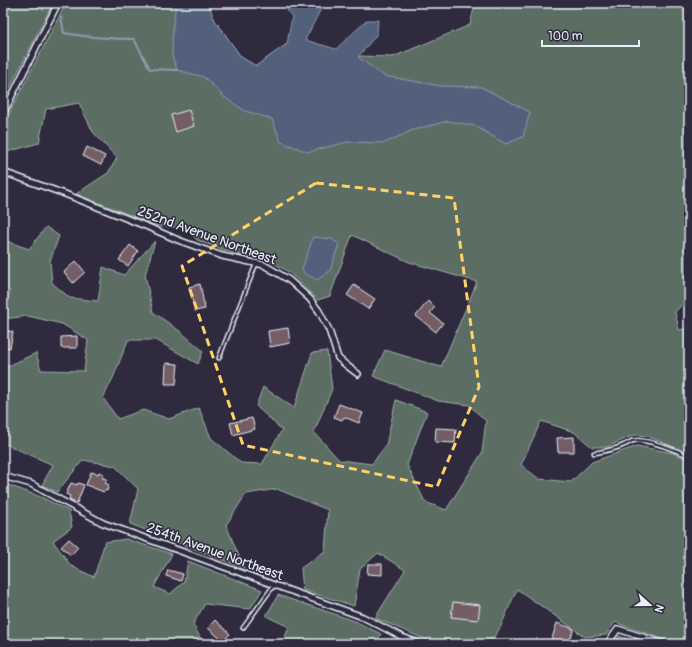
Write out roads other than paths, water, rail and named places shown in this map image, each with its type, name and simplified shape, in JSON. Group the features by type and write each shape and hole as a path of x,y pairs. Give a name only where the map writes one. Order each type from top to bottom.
{"street":[{"path":"3,114 58,3"},
{"name":"252nd Avenue Northeast","path":"3,172 65,194 178,240 222,256 264,265 289,280 310,299 319,311 329,330 338,358 358,374"},
{"name":"254th Avenue Northeast","path":"3,476 31,484 103,523 363,617 402,637 421,644"},
{"path":"607,644 618,629 664,644"}],"lane":[{"path":"219,358 256,263"},
{"path":"594,453 608,451 624,446 633,441 643,440 689,456"},
{"path":"244,628 274,585"}],"water":[{"path":"176,3 208,3 214,19 241,57 256,66 287,44 292,17 282,3 324,3 305,40 336,49 367,20 378,20 377,34 358,57 384,76 441,86 481,87 530,112 523,137 506,144 475,126 448,121 413,130 385,143 347,142 308,152 281,142 272,119 245,111 224,97 204,77 177,70 172,55 173,26"},
{"path":"313,237 332,239 339,244 330,271 317,280 304,273 302,269"}],"waterway":[{"path":"32,3 44,10"},
{"path":"61,17 64,33 99,38 134,39 150,69 177,70"}]}
